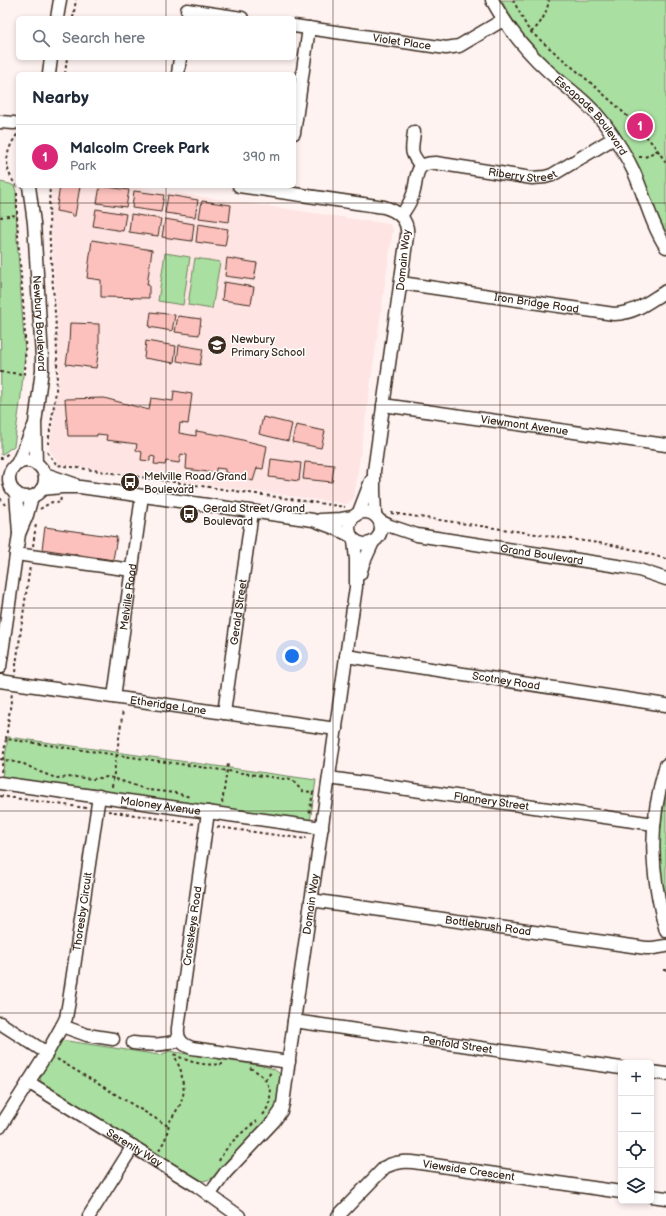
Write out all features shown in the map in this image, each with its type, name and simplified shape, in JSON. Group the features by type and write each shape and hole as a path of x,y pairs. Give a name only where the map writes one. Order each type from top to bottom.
{"street":[{"path":"57,16 60,0"},
{"name":"Escapade Boulevard","path":"492,0 503,20 538,61 559,81 580,97 598,115 614,138 634,172 654,225 666,247"},
{"path":"187,9 230,16"},
{"name":"Violet Place","path":"296,26 440,48 451,48 459,46 503,20"},
{"path":"296,119 309,28"},
{"path":"49,72 51,60"},
{"path":"178,72 180,60"},
{"path":"0,122 16,128"},
{"path":"401,216 413,195 417,172 421,166 413,155 412,151 414,132"},
{"name":"Riberry Street","path":"421,166 436,163 532,178 545,177 558,172 614,138"},
{"name":"Newbury Boulevard","path":"24,188 34,223"},
{"name":"Newbury Boulevard","path":"36,464 35,423 42,370 34,223 39,188"},
{"name":"Domain Way","path":"270,188 286,189 384,207 395,211 401,216 408,226 374,471 374,491 381,516"},
{"name":"Iron Bridge Road","path":"401,284 614,314 626,313 635,310 666,291"},
{"name":"Viewmont Avenue","path":"383,405 666,445"},
{"name":"Newbury Boulevard","path":"9,469 35,423"},
{"path":"9,487 20,496 26,497 39,493 44,485 43,470 36,464 26,461 9,469 9,487 19,534"},
{"name":"Domain Way","path":"359,510 374,471"},
{"path":"44,474 80,487"},
{"path":"42,489 80,487 312,520 341,519 359,510 381,516 382,530 375,540 363,544 337,529 312,520"},
{"path":"0,667 19,534 27,515 32,496"},
{"name":"Melville Road","path":"114,697 142,496"},
{"path":"353,538 348,528 350,520 359,510"},
{"name":"Gerald Street","path":"224,713 252,512"},
{"name":"Grand Boulevard","path":"381,516 390,526 417,535 624,567 639,570 666,579"},
{"name":"Grand Boulevard","path":"375,540 391,536 417,535"},
{"name":"Domain Way","path":"209,1195 226,1172 274,1121 281,1111 356,587 356,560 353,538"},
{"name":"Domain Way","path":"356,587 363,564 375,540"},
{"path":"16,554 132,570"},
{"name":"Scotney Road","path":"346,656 666,705"},
{"name":"Etheridge Lane","path":"0,681 336,729"},
{"path":"666,765 659,794 653,837 654,868 657,891 666,930"},
{"name":"Maloney Avenue","path":"0,778 104,797 223,807 322,828"},
{"name":"Flannery Street","path":"329,778 654,824"},
{"name":"Thoresby Circuit","path":"0,1128 28,1082 52,1056 66,1018 104,797"},
{"name":"Crosskeys Road","path":"180,1040 178,1037 178,1028 211,807"},
{"name":"Bottlebrush Road","path":"311,900 646,948 666,946"},
{"name":"Penfold Street","path":"294,1021 618,1068"},
{"path":"0,1023 52,1056"},
{"path":"62,1026 87,1035 113,1039"},
{"path":"133,1043 165,1045 180,1040 183,1044 192,1048 289,1062"},
{"path":"654,1072 666,1074"},
{"name":"Serenity Way","path":"28,1082 197,1186 238,1216"},
{"path":"90,1216 133,1146"},
{"name":"Viewside Crescent","path":"338,1216 385,1167 393,1163 401,1162 420,1163 618,1192"},
{"path":"654,1196 666,1198"}],"path":[{"path":"73,16 76,0"},
{"path":"513,0 531,32 608,98 649,138 666,164"},
{"path":"531,32 545,15 549,0"},
{"path":"65,72 68,60"},
{"path":"16,128 9,148 7,168 9,176 16,181"},
{"path":"627,159 634,156 642,158 658,150"},
{"path":"0,372 25,374 26,360 24,316 17,215 23,188"},
{"path":"48,444 57,373 48,224 49,188"},
{"path":"0,217 17,215"},
{"path":"65,466 345,507 355,500 359,510"},
{"path":"381,516 612,545 666,559"},
{"path":"0,778 37,517"},
{"path":"104,797 113,778 124,704"},
{"path":"6,739 293,781 302,791 313,792 309,814 303,814"},
{"path":"2,759 24,764 56,778 113,778 148,790 176,793 195,799"},
{"path":"211,807 223,807 228,764"},
{"path":"170,1051 190,1062 215,1065 228,1064"},
{"path":"152,1159 165,1140 168,1126 180,1105 184,1091 180,1071 174,1054"},
{"path":"52,1056 168,1126"},
{"path":"217,1165 233,1142 264,1114 269,1103 270,1092 267,1083 260,1074 247,1067"}],"shaded area":[{"name":"Newbury Primary School","path":"52,188 143,188 389,224 393,229 354,498 347,504 60,464 49,450 59,380 57,310 50,218"}],"green space":[{"path":"501,0 666,0 666,238 640,171 616,128 595,102 531,46 510,16"},
{"path":"0,182 14,186 16,191 17,239 25,354 14,446 1,455"},
{"path":"165,253 190,257 183,305 158,301"},
{"path":"195,258 220,262 212,309 188,305"},
{"path":"8,737 316,780 310,822 2,777"},
{"path":"666,794 666,903 660,873 659,850 661,822"},
{"path":"61,1040 160,1055 170,1051 274,1069 280,1074 277,1107 211,1179 199,1182 41,1084 40,1076"}],"building":[{"path":"60,188 80,188 75,216 56,211"},
{"path":"100,188 129,190 126,207 97,203"},
{"path":"134,191 164,195 161,212 132,208"},
{"path":"168,195 198,200 195,217 165,213"},
{"path":"202,201 231,205 229,222 199,218"},
{"path":"96,209 126,214 123,231 93,226"},
{"path":"131,214 161,219 158,236 129,232"},
{"path":"165,219 194,224 192,241 162,237"},
{"path":"198,224 228,229 225,246 196,242"},
{"path":"92,240 152,250 147,285 149,285 149,298 101,297 101,280 87,278"},
{"path":"227,258 257,263 254,280 225,276"},
{"path":"224,282 254,287 251,304 222,300"},
{"path":"151,312 175,315 172,331 149,327"},
{"path":"178,316 201,319 199,335 175,332"},
{"path":"70,323 99,324 99,349 96,368 66,364"},
{"path":"146,341 176,346 174,363 144,358"},
{"path":"179,345 203,349 200,365 177,361"},
{"path":"174,391 192,394 188,424 180,423 179,433 196,436 196,431 226,436 267,446 263,469 257,468 253,481 225,472 225,469 216,468 216,473 186,469 187,455 181,454 179,463 166,461 165,465 154,464 155,457 150,456 150,461 141,460 142,452 136,450 137,444 106,440 107,435 97,434 97,436 68,436 65,399 104,398 149,410 151,398 173,401"},
{"path":"263,417 292,424 288,441 259,434"},
{"path":"296,425 325,431 321,448 292,442"},
{"path":"271,459 301,463 299,481 269,477"},
{"path":"305,462 334,465 332,482 303,479"},
{"path":"45,527 117,537 113,560 42,549"}],"place":[{"name":"Malcolm Creek Park","path":"640,126"},
{"name":"Newbury Primary School","path":"217,345"},
{"name":"Melville Road/Grand Boulevard","path":"130,482"},
{"name":"Gerald Street/Grand Boulevard","path":"189,514"}]}
